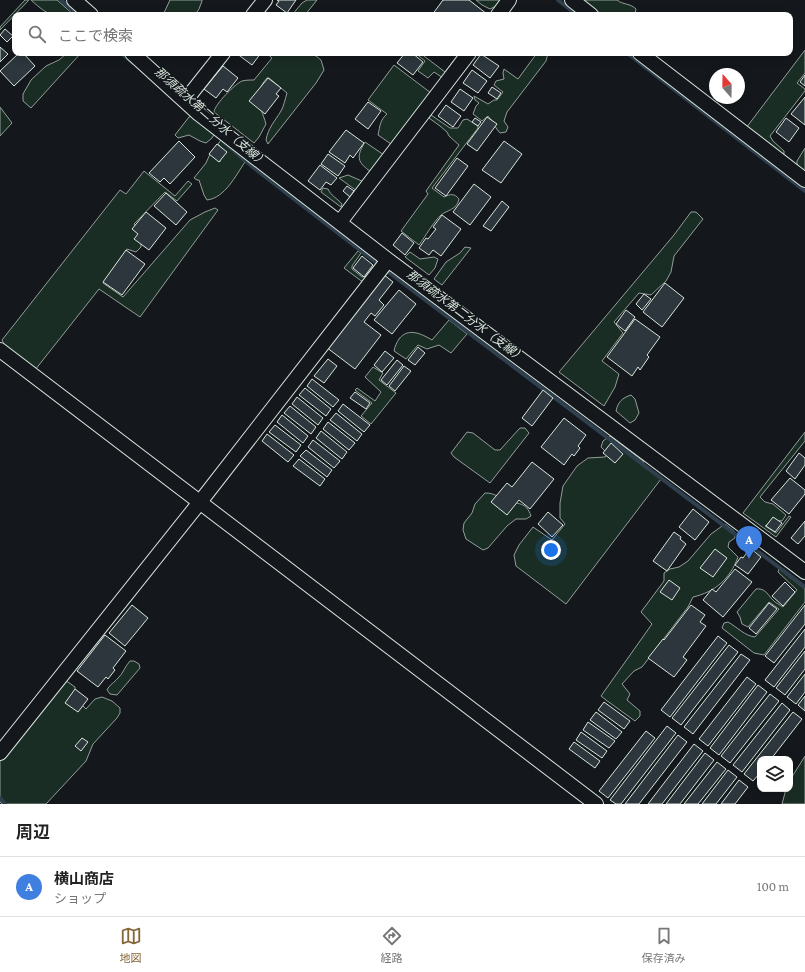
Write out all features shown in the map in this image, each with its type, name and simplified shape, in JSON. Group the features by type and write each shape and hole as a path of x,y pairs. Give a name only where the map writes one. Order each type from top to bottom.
{"street":[{"path":"74,0 88,12"},
{"path":"255,12 265,0"},
{"path":"500,12 509,0"},
{"path":"572,0 587,12"},
{"path":"135,56 199,114 388,260 805,572"},
{"path":"185,101 221,56"},
{"path":"340,222 467,56"},
{"path":"644,56 805,180"},
{"path":"0,753 200,502 388,260"},
{"path":"0,350 596,804"}],"green space":[{"path":"25,0 29,0 17,12 14,12"},
{"path":"31,0 57,0 71,12 47,12 42,10"},
{"path":"170,0 202,0 197,12 164,12"},
{"path":"307,0 317,0 307,12 294,12 302,3"},
{"path":"476,0 502,0 498,5 490,9"},
{"path":"581,0 617,0 636,9 635,12 599,12"},
{"path":"12,14 12,18 0,30 0,27"},
{"path":"805,50 805,73 797,83 805,89 805,91 770,136 773,141 784,151 784,154 781,154 746,128"},
{"path":"64,56 78,56 31,108 23,101 23,94 31,80 46,66 59,60"},
{"path":"270,56 316,56 321,60 324,70 316,83 268,144 266,140 268,132 282,109 287,93 267,78 259,90 258,95 259,105 266,124 254,143 214,112 221,99 242,81 254,80 272,58"},
{"path":"419,56 424,56 445,72 457,56 460,56 443,78 434,72 428,78 418,71 425,61"},
{"path":"535,56 547,56 546,61 507,112 504,121 508,127 506,132 500,133 488,116 482,121 473,114 479,103 475,100 474,96 488,104 494,100 497,100 503,92 494,85 496,81 504,79 504,69 518,79"},
{"path":"394,65 431,93 394,143 391,144 378,135 382,121 387,114 368,100"},
{"path":"0,107 12,123 0,136"},
{"path":"431,115 450,128 458,128 463,120 467,119 478,126 478,128 432,188 444,197 451,195 456,196 459,199 458,203 454,208 443,213 438,218 419,245 401,231 428,194 426,191 459,145 449,136 447,132 429,118"},
{"path":"192,116 214,135 206,143 189,135 178,138 175,135 189,117"},
{"path":"221,140 245,162 225,191 207,200 199,180 194,178 206,163 210,154 220,162 222,148 218,144"},
{"path":"365,142 384,155 371,172 359,159 360,152"},
{"path":"805,148 805,174 797,167 797,161"},
{"path":"144,171 175,196 188,181 192,184 177,201 165,192 134,224 141,237 141,247 136,252 127,249 103,283 123,297 190,220 215,208 218,210 140,317 99,289 35,370 5,346 2,340 120,190 126,194"},
{"path":"348,175 364,182 357,191 339,178"},
{"path":"323,188 328,189 342,204 341,207 321,192"},
{"path":"691,212 696,212 703,219 674,256 671,272 666,281 651,295 639,293 614,322 623,333 602,361 619,374 615,387 604,406 559,372 674,235"},
{"path":"465,247 471,248 442,285 434,279 446,262 460,253"},
{"path":"358,251 361,253 352,266 352,269 362,277 366,276 376,264 378,267 364,283 344,268"},
{"path":"410,252 420,259 434,257 438,259 435,268 429,275 405,257"},
{"path":"449,320 467,334 451,353 439,345 427,349 418,345 406,359 394,351 395,346 403,335 411,332 432,340"},
{"path":"373,367 383,373 379,380 396,393 371,424 361,416 372,403 355,390 357,388 375,401 381,392 365,377"},
{"path":"631,395 635,399 639,413 635,420 630,423 616,411 621,401"},
{"path":"520,428 525,428 529,433 490,483 454,457 451,453 467,432 473,433 495,450 500,450"},
{"path":"805,432 805,441 760,497 765,502 773,504 786,515 782,521 773,520 765,526 776,533 789,516 791,517 776,537 743,513"},
{"path":"610,436 643,461 645,467 661,479 566,604 516,566 514,555 519,545 533,527 552,540 565,524 560,518 560,503 563,486 577,466 588,458 605,457 608,454 601,447 603,441"},
{"path":"485,493 494,494 510,502 521,504 527,508 531,516 526,519 516,519 507,526 488,548 483,550 466,539 463,530 464,523 472,513 475,504"},
{"path":"725,524 734,531 735,538 729,542 728,547 738,557 731,572 715,588 693,597 688,607 642,667 634,671 622,684 630,694 627,700 640,711 640,716 635,721 601,696 652,624 641,612 664,581 664,573 670,569 679,567 688,561 711,534"},
{"path":"779,569 805,589 805,602 764,655 754,653 722,628 724,623 728,622 744,633 755,637 779,609 769,602 748,627 742,624 737,612 756,589 765,591 774,601 783,607 797,590 778,572"},
{"path":"130,661 134,661 139,664 140,668 117,695 110,694 107,690 108,688 120,676"},
{"path":"65,680 75,687 75,698 86,709 95,699 102,697 112,701 120,708 120,713 93,744 86,761 46,804 2,804 0,802 0,755"},
{"path":"805,756 805,804 782,804 785,792 793,792 793,775"}],"building":[{"path":"277,0 296,0 288,12 276,5 279,1"},
{"path":"443,0 469,0 484,12 434,12"},
{"path":"5,29 12,35 12,37 7,42 0,35"},
{"path":"0,47 8,54 0,62"},
{"path":"16,56 26,56 35,66 14,86 0,71"},
{"path":"240,56 259,56 252,65"},
{"path":"403,56 416,56 423,62 413,75 397,63"},
{"path":"480,56 484,56 499,66 490,78 473,65"},
{"path":"223,66 238,78 227,92 223,89 216,98 204,89"},
{"path":"472,70 487,81 478,93 463,83"},
{"path":"805,75 805,86 800,82"},
{"path":"268,78 281,88 276,94 279,96 265,114 249,101"},
{"path":"492,87 501,93 497,99 488,93"},
{"path":"460,89 473,98 464,111 451,102"},
{"path":"805,97 805,125 791,114"},
{"path":"368,102 381,111 368,129 355,119"},
{"path":"446,105 461,116 453,127 438,116"},
{"path":"487,117 497,124 477,151 467,144"},
{"path":"475,118 481,122 478,126 472,122"},
{"path":"786,118 799,128 789,142 776,132"},
{"path":"346,130 364,143 353,158 350,155 345,163 329,152"},
{"path":"179,141 195,157 170,184 164,178 160,182 149,173"},
{"path":"504,141 522,154 501,183 482,170"},
{"path":"217,144 227,152 219,162 209,154"},
{"path":"328,154 345,166 338,176 321,164"},
{"path":"457,158 468,166 446,196 435,188"},
{"path":"320,165 337,178 331,185 326,182 320,190 308,181"},
{"path":"474,184 491,197 470,225 453,212"},
{"path":"347,186 354,191 350,197 343,191"},
{"path":"166,193 187,212 176,225 154,206"},
{"path":"502,201 509,207 491,231 483,226"},
{"path":"146,212 166,228 149,250 134,239 138,234 132,229"},
{"path":"442,215 461,229 441,256 433,250 429,255 419,248 426,238 428,239 436,229 433,227"},
{"path":"402,233 414,243 405,255 393,245"},
{"path":"126,250 145,264 122,295 103,282"},
{"path":"362,256 373,265 364,277 353,268"},
{"path":"383,274 393,282 379,300 384,305 375,316 371,313 364,322 381,335 355,369 326,347"},
{"path":"665,283 684,298 662,327 643,312"},
{"path":"399,290 416,304 392,334 374,320"},
{"path":"644,294 651,299 642,310 636,304"},
{"path":"626,310 635,317 625,331 616,324"},
{"path":"635,319 660,337 647,355 649,357 640,370 638,367 632,376 607,357"},
{"path":"418,347 425,353 415,365 408,360"},
{"path":"385,351 394,358 382,372 374,365"},
{"path":"328,359 337,366 324,383 314,376"},
{"path":"397,360 403,365 387,385 381,380"},
{"path":"404,366 411,371 395,391 389,386"},
{"path":"312,379 339,400 333,407 307,386"},
{"path":"305,388 331,409 326,416 299,395"},
{"path":"543,390 553,398 532,426 522,418"},
{"path":"355,392 370,403 366,409 350,398"},
{"path":"297,397 323,418 318,425 292,404"},
{"path":"343,404 370,425 364,432 338,411"},
{"path":"290,406 316,427 311,434 284,413"},
{"path":"336,413 362,434 357,441 330,420"},
{"path":"282,415 308,436 303,443 277,422"},
{"path":"564,418 586,435 578,446 580,448 574,456 572,454 564,465 541,447"},
{"path":"328,422 355,443 349,450 323,429"},
{"path":"275,425 301,445 296,452 269,432"},
{"path":"321,431 347,452 342,459 316,438"},
{"path":"267,434 294,455 288,462 262,441"},
{"path":"313,440 340,461 334,468 308,447"},
{"path":"611,443 623,454 615,463 603,453"},
{"path":"306,450 332,470 327,477 300,456"},
{"path":"799,453 805,458 805,465 795,479 786,471"},
{"path":"299,459 325,479 320,486 293,466"},
{"path":"532,462 554,479 530,509 519,500 507,515 491,502 507,483 512,487"},
{"path":"790,478 805,490 805,494 789,514 771,500"},
{"path":"693,509 709,522 695,540 679,527"},
{"path":"548,512 563,525 552,537 538,524"},
{"path":"773,517 782,523 775,532 766,526"},
{"path":"805,521 805,536 798,544 791,538"},
{"path":"674,532 681,537 680,539 686,544 667,571 653,561"},
{"path":"750,548 761,557 748,574 735,565 741,557 743,558"},
{"path":"715,549 727,558 713,577 700,568"},
{"path":"735,569 752,582 723,617 703,600 712,589 716,592"},
{"path":"669,580 680,588 672,600 660,592"},
{"path":"785,582 795,592 783,606 772,596"},
{"path":"769,603 777,609 756,634 749,628"},
{"path":"132,605 148,618 125,646 109,633"},
{"path":"691,605 705,615 700,622 706,626 683,657 687,660 674,677 648,658"},
{"path":"805,605 805,624 774,663 765,656"},
{"path":"805,629 805,647 774,687 765,680"},
{"path":"105,635 126,651 113,668 115,670 108,679 106,677 98,687 77,671"},
{"path":"718,636 727,643 670,717 661,710"},
{"path":"729,645 738,652 681,725 672,718"},
{"path":"805,651 805,669 785,695 776,688"},
{"path":"741,654 750,660 693,734 684,727"},
{"path":"805,674 805,692 796,704 787,697"},
{"path":"747,677 756,684 708,746 699,739"},
{"path":"758,685 767,692 719,755 710,748"},
{"path":"75,689 88,699 78,712 65,703"},
{"path":"770,694 779,701 730,763 721,756"},
{"path":"805,696 805,711 798,705"},
{"path":"604,702 630,721 624,729 598,710"},
{"path":"782,703 790,710 742,772 733,765"},
{"path":"596,712 622,732 616,739 590,720"},
{"path":"793,712 802,719 773,756 758,756"},
{"path":"588,722 615,741 609,748 583,730"},
{"path":"667,726 676,733 621,804 616,804 610,800"},
{"path":"646,731 655,738 608,798 599,791"},
{"path":"581,732 607,751 602,758 576,740"},
{"path":"678,735 687,742 639,804 625,804"},
{"path":"82,738 88,742 81,751 75,746"},
{"path":"574,742 600,761 595,768 569,749"},
{"path":"694,744 703,751 662,804 648,804"},
{"path":"705,753 714,760 680,804 666,804"},
{"path":"757,758 757,776 753,781 744,774"},
{"path":"717,762 726,769 698,804 684,804"},
{"path":"728,770 737,777 716,804 702,804"},
{"path":"739,780 748,787 735,804 721,804"}],"waterway":[{"name":"那須疏水第二分水（支線）","path":"61,0 75,12"},
{"name":"那須疏水第二分水（支線）","path":"558,0 573,12"},
{"name":"那須疏水第二分水（支線）","path":"125,56 133,63"},
{"name":"那須疏水第二分水（支線）","path":"631,56 805,191"},
{"name":"那須疏水第二分水（支線）","path":"224,142 254,168 391,274 805,587"},
{"path":"0,798 5,804"}],"place":[{"name":"横山商店","path":"749,559"}]}
